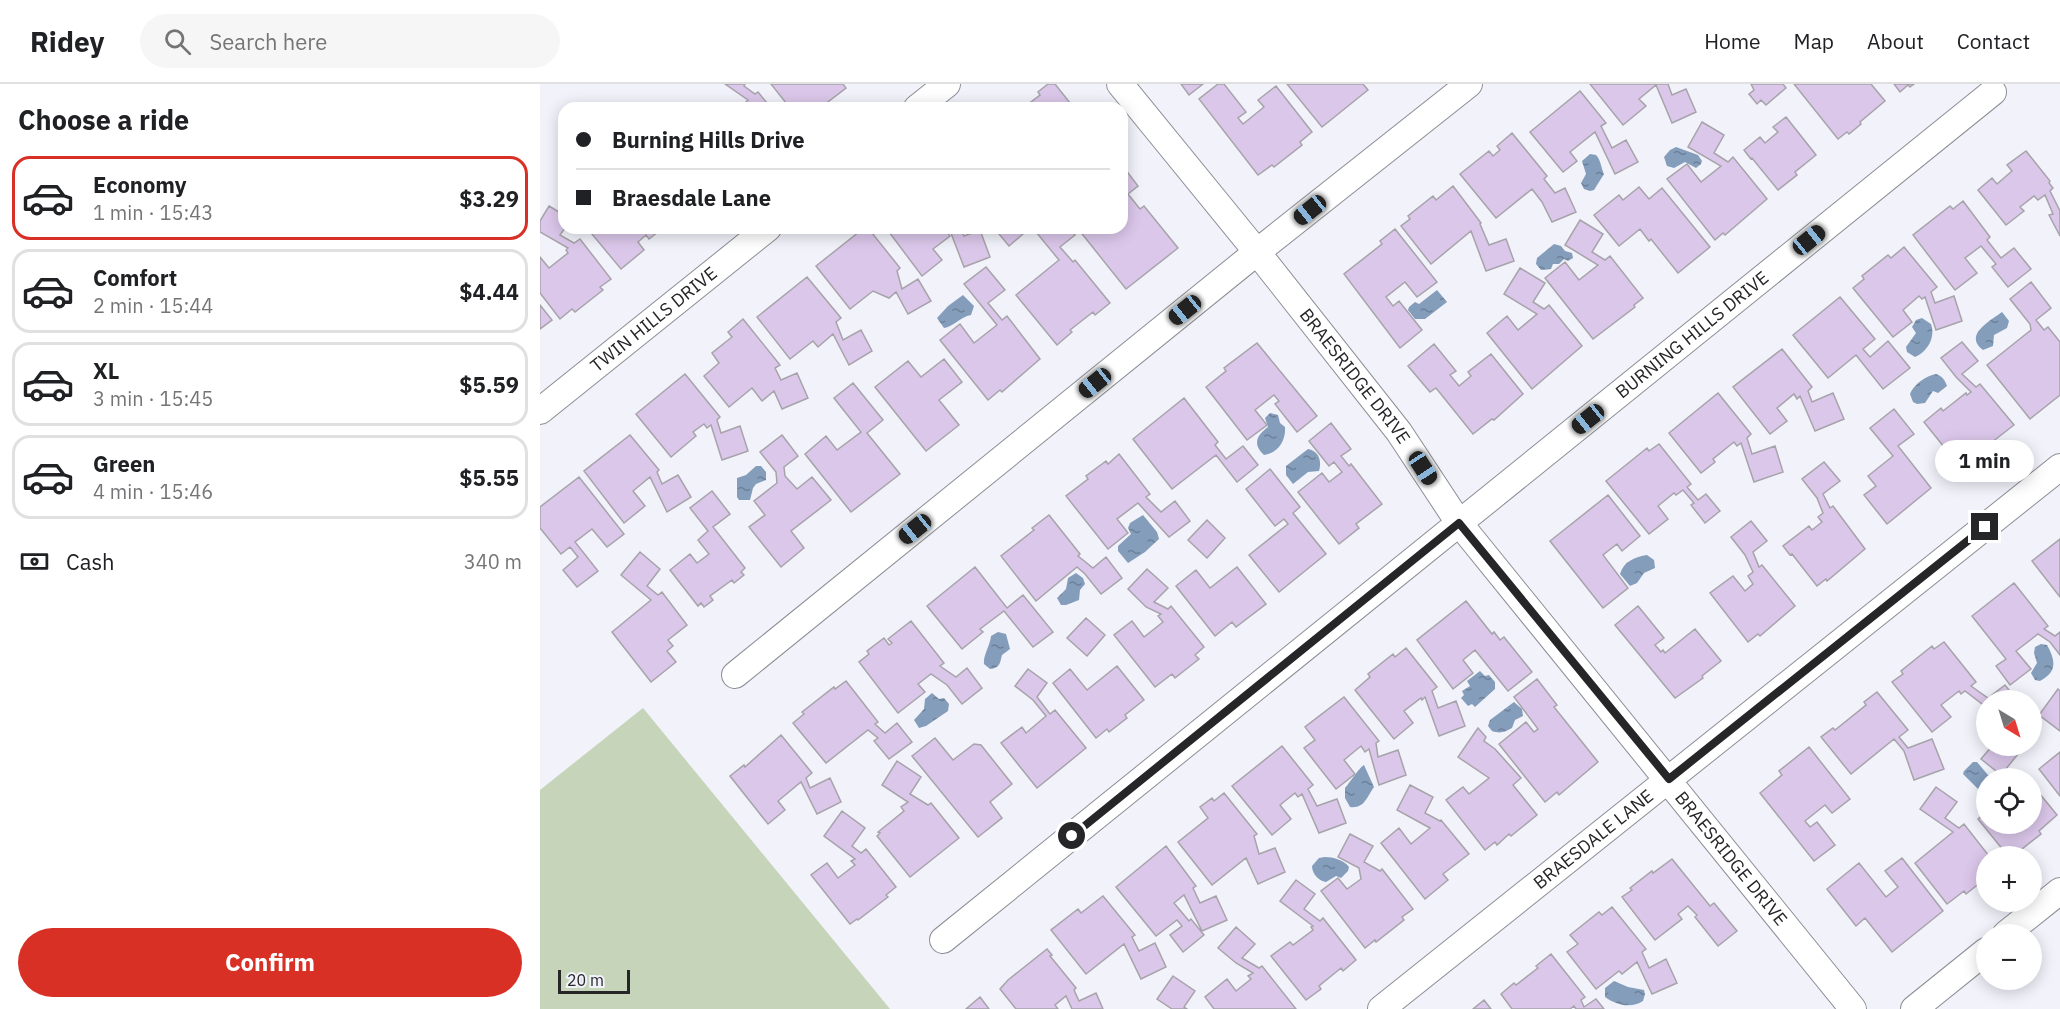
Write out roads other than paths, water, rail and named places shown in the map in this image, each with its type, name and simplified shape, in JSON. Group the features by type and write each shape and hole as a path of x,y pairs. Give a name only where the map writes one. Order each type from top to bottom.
{"street":[{"path":"924,102 947,84"},
{"name":"BRAESRIDGE DRIVE","path":"1120,84 1257,252 1399,432 1459,523 1854,1009"},
{"path":"735,675 1257,252 1469,84"},
{"name":"BURNING HILLS DRIVE","path":"943,940 1993,92"},
{"name":"TWIN HILLS DRIVE","path":"540,411 761,234"},
{"name":"BRAESDALE LANE","path":"1381,1009 2060,467"},
{"path":"2019,924 2060,891"},
{"path":"1914,1009 1976,959"}],"water":[{"path":"1676,147 1698,155 1702,161 1701,164 1696,168 1685,162 1674,168 1667,166 1664,157"},
{"path":"1590,154 1598,157 1604,174 1594,190 1590,191 1584,189 1581,183 1586,174 1582,161"},
{"path":"1554,244 1572,253 1573,258 1553,264 1551,269 1541,270 1536,264 1537,258"},
{"path":"1437,290 1447,302 1425,319 1415,319 1408,310 1409,307 1415,302 1419,304"},
{"path":"963,295 974,306 971,315 944,328 937,318"},
{"path":"2002,312 2009,321 2007,328 1994,335 1993,346 1983,350 1976,339 1977,334 1985,324"},
{"path":"1922,318 1931,324 1932,334 1927,348 1915,357 1907,352 1906,347 1916,333 1912,327 1916,320"},
{"path":"1936,374 1943,378 1947,386 1938,393 1933,391 1925,403 1913,402 1910,394 1914,387 1924,379"},
{"path":"1270,413 1278,415 1280,423 1285,427 1285,432 1277,449 1264,455 1258,447 1257,440 1268,427 1265,418"},
{"path":"1308,449 1319,457 1319,471 1308,472 1293,484 1286,475 1286,466"},
{"path":"756,466 761,466 766,472 766,480 756,484 750,500 739,500 737,478 746,475"},
{"path":"1143,515 1157,532 1159,539 1128,563 1118,551 1118,546 1131,534 1128,528 1130,523"},
{"path":"1647,555 1654,560 1655,568 1644,573 1637,583 1630,586 1620,574 1624,566 1630,560"},
{"path":"1076,573 1083,578 1085,584 1080,590 1079,600 1061,605 1057,598 1066,589 1068,578"},
{"path":"998,632 1006,634 1010,649 1002,655 998,666 990,669 984,664 985,657 991,636"},
{"path":"2041,644 2047,645 2053,666 2050,674 2040,681 2035,680 2031,673 2037,663 2035,647"},
{"path":"1480,671 1485,676 1489,675 1495,682 1495,689 1475,707 1472,704 1468,706 1461,698 1464,695 1462,691 1470,686 1467,681"},
{"path":"932,693 939,699 944,698 949,704 948,711 926,726 919,728 914,720 924,709 925,699"},
{"path":"1514,702 1522,709 1523,716 1515,720 1512,728 1507,731 1492,731 1488,726 1490,720"},
{"path":"1973,762 1977,762 1982,768 1976,768 1976,787 1963,774"},
{"path":"1364,765 1374,787 1362,804 1350,807 1345,798 1345,788"},
{"path":"1325,857 1344,862 1349,867 1348,871 1341,878 1336,876 1326,882 1320,880 1314,874 1312,866 1319,858"},
{"path":"1614,981 1644,990 1643,1001 1634,1005 1624,1005 1605,997 1605,988"}]}
